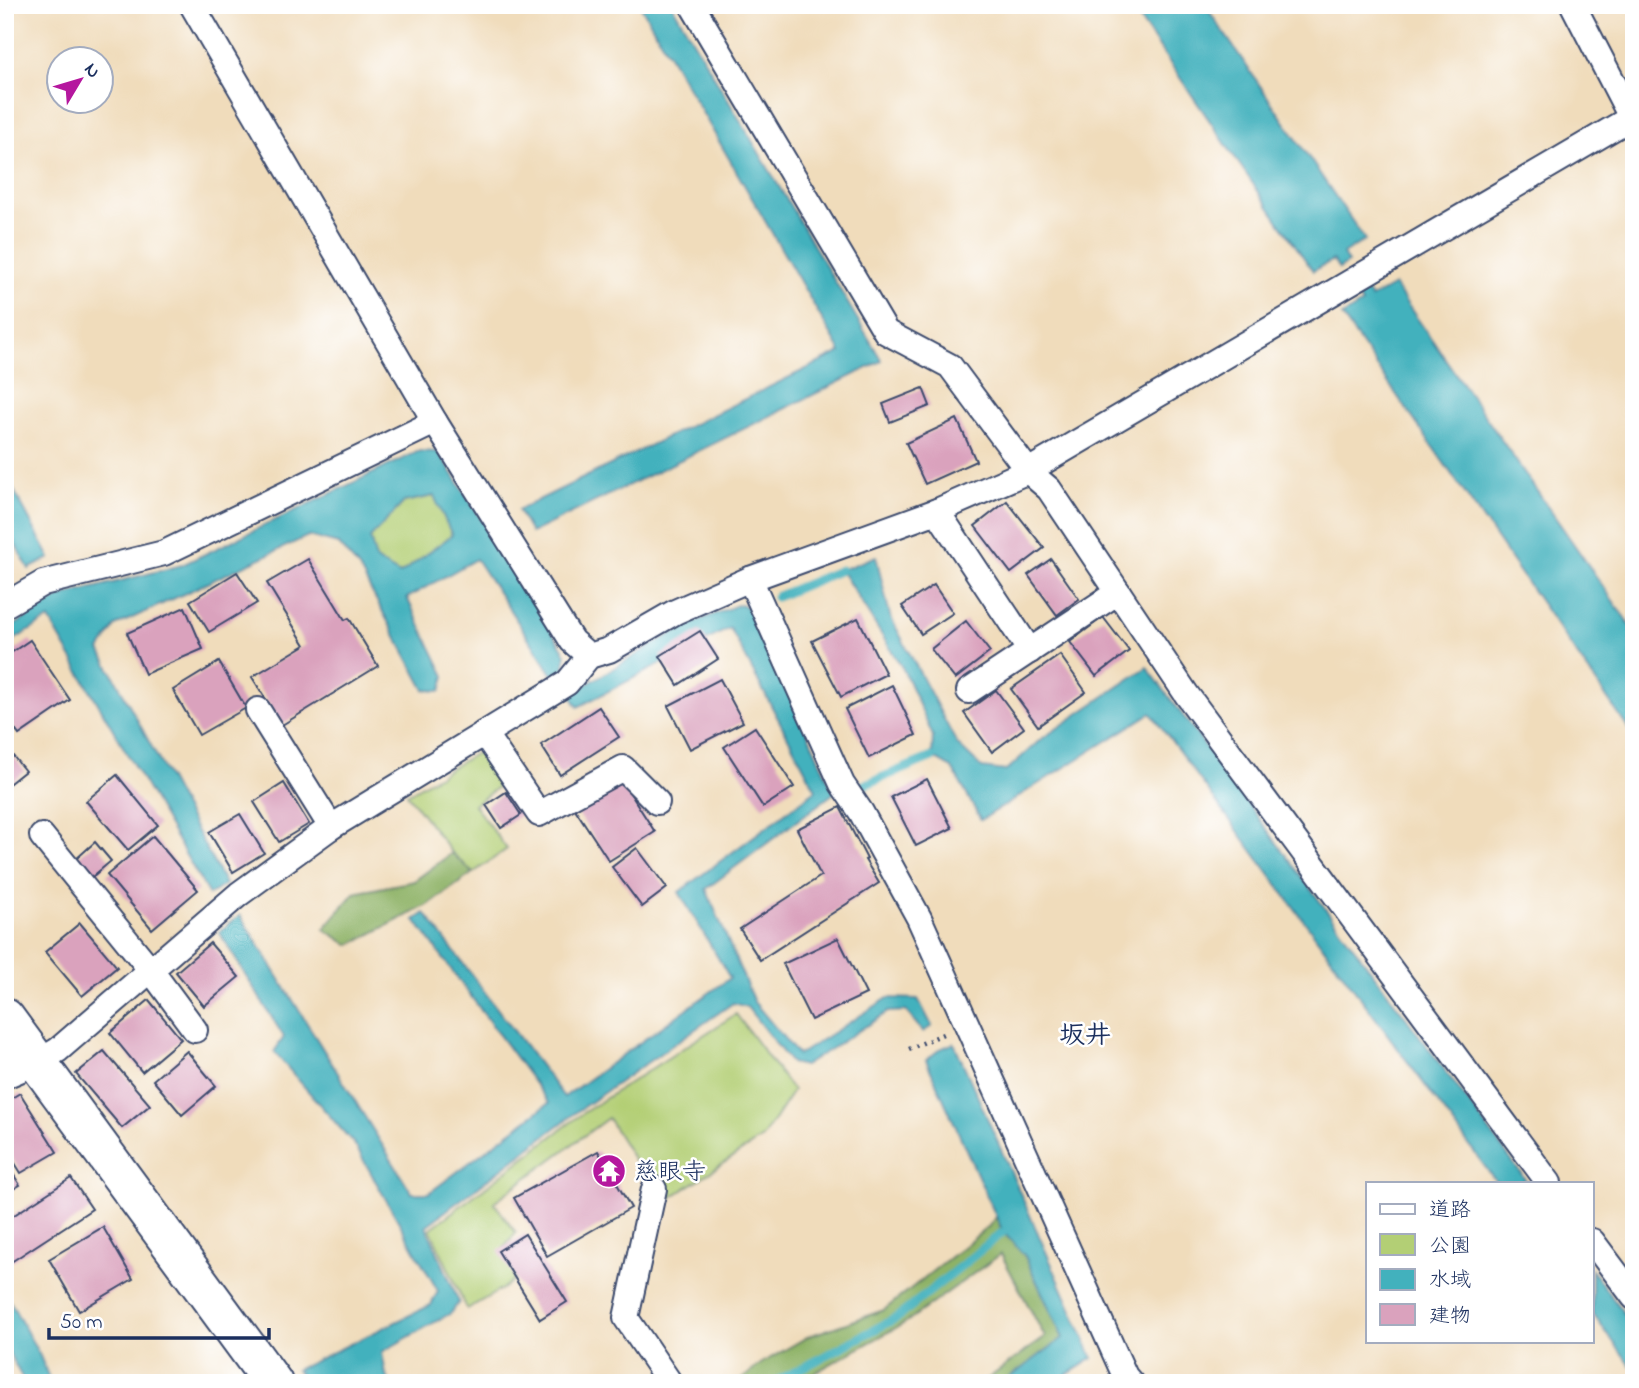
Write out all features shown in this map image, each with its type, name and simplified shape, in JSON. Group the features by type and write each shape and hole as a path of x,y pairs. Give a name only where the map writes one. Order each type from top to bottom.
{"main road":[{"path":"5,1018 22,1069 273,1383"}],"street":[{"path":"192,5 435,422 572,641 589,656"},
{"path":"692,5 886,332 950,366 1028,471 1049,489 1187,695 1548,1182"},
{"path":"22,1069 58,1050 239,894 331,827 567,683 589,656 609,650 676,612 750,579 937,511 1028,471 1633,119 1573,5"},
{"path":"5,605 52,581 164,553 435,422"},
{"path":"937,511 1030,651"},
{"path":"750,579 842,784 861,812 919,918 1125,1376 1131,1383"},
{"path":"969,691 1118,592"},
{"path":"258,710 331,827"},
{"path":"484,733 539,814 623,768 657,803"},
{"path":"42,836 150,969 195,1030"},
{"path":"654,1189 626,1318 670,1383"},
{"path":"1594,1244 1634,1297"}],"path":[{"path":"909,1049 966,1024"}],"green space":[{"path":"435,496 452,535 400,574 376,560 370,538 404,502"},
{"path":"483,749 503,783 474,805 507,849 473,873 452,853 407,794"},
{"path":"452,853 473,873 428,905 349,945 324,929 354,893 414,881"},
{"path":"736,1014 793,1091 762,1138 661,1204 608,1118 494,1202 516,1233 503,1249 517,1277 467,1309 430,1229 583,1113"},
{"path":"996,1217 1003,1232 1025,1256 1063,1338 1002,1383 982,1383 1045,1337 1001,1254 905,1323 796,1383 737,1383 762,1363 809,1336 884,1310 988,1227"}],"water":[{"path":"640,5 672,5 882,361 531,533 518,510 841,352"},
{"path":"1130,5 1205,5 1365,240 1343,254 1348,263 1339,269 1333,260 1313,271"},
{"path":"1394,285 1634,631 1634,737 1342,316 1362,304 1356,295 1365,289 1371,298"},
{"path":"419,451 439,452 566,654 563,670 553,675 476,559 407,598 445,676 441,691 425,690 359,568 338,544 308,536 115,626 100,650 225,884 209,895 49,619 5,645 5,631 62,596 182,565","holes":["434,496 452,535 400,574 376,560 370,538 404,502"]},
{"path":"5,474 50,558 29,569 5,526"},
{"path":"876,556 890,616 957,744 982,768 1006,771 1040,740 1147,667 1527,1182 1496,1182 1151,713 981,820 952,768 932,757 933,736 903,669 841,570"},
{"path":"740,604 753,610 834,793 706,889 754,1002 798,1055 888,998 918,999 932,1026 923,1032 906,1011 888,1012 804,1066 791,1063 747,1007 733,1003 579,1110 426,1226 459,1302 451,1313 382,1352 386,1375 391,1383 354,1383 349,1379 305,1380 296,1370 431,1305 438,1291 355,1145 274,1052 284,1037 219,932 240,915 412,1193 429,1193 549,1103 415,920 425,913 564,1097 730,978 679,892 816,790 730,628 578,707 570,694 687,625"},
{"path":"954,1043 1093,1358 1054,1383 1002,1383 1063,1338 1025,1256 1003,1232 926,1060 940,1049"},
{"path":"1594,1273 1634,1327 1634,1370 1594,1316"},
{"path":"5,1292 40,1356 51,1383 25,1383 5,1346"}],"building":[{"path":"923,388 930,406 890,422 883,404"},
{"path":"957,419 976,461 925,484 906,443"},
{"path":"1007,501 1044,548 1011,573 975,526"},
{"path":"308,559 345,620 349,618 378,666 282,725 252,677 305,645 267,583"},
{"path":"1051,559 1079,599 1057,615 1028,575"},
{"path":"237,572 257,603 209,632 190,601"},
{"path":"934,585 953,613 921,634 902,606"},
{"path":"185,607 203,649 145,674 127,633"},
{"path":"1103,617 1129,651 1096,676 1070,642"},
{"path":"858,618 886,674 841,697 812,641"},
{"path":"966,621 990,652 955,679 931,649"},
{"path":"700,631 718,659 678,685 660,656"},
{"path":"30,640 70,700 19,735 5,715 5,657"},
{"path":"1060,655 1086,692 1038,726 1011,689"},
{"path":"219,662 246,708 199,735 173,690"},
{"path":"720,679 743,722 690,749 668,706"},
{"path":"892,685 916,735 869,758 845,709"},
{"path":"996,690 1024,728 992,752 964,713"},
{"path":"599,707 619,737 560,775 541,745"},
{"path":"755,727 794,787 763,807 724,747"},
{"path":"5,746 25,771 5,787"},
{"path":"117,775 158,825 128,850 86,801"},
{"path":"621,779 655,832 609,861 575,809"},
{"path":"927,779 952,828 916,846 891,797"},
{"path":"284,783 309,824 279,842 254,802"},
{"path":"506,792 521,815 501,828 486,805"},
{"path":"840,807 879,883 760,960 740,929 821,876 797,829"},
{"path":"240,814 264,853 233,872 209,832"},
{"path":"153,836 198,890 152,929 107,875"},
{"path":"95,842 111,861 92,877 76,859"},
{"path":"637,848 667,888 642,907 612,867"},
{"path":"80,923 117,967 82,996 45,952"},
{"path":"838,938 866,994 811,1020 783,964"},
{"path":"210,943 239,977 204,1006 176,972"},
{"path":"149,1000 181,1039 142,1072 110,1033"},
{"path":"104,1051 150,1105 122,1128 76,1074"},
{"path":"187,1051 216,1086 182,1115 153,1080"},
{"path":"20,1093 57,1152 21,1173 5,1147 5,1102"},
{"path":"598,1151 631,1208 547,1256 514,1198"},
{"path":"5,1161 20,1185 5,1194"},
{"path":"71,1178 92,1209 5,1266 5,1221"},
{"path":"103,1227 133,1279 79,1311 49,1259"},
{"path":"525,1234 567,1302 540,1319 498,1251"}],"waterway":[{"path":"776,597 841,570"},
{"path":"859,787 932,757"},
{"path":"774,1383 898,1317 1003,1232"}],"place":[{"name":"慈眼寺","path":"609,1171"}],"district":[{"name":"坂井","path":"1085,1034"}]}
